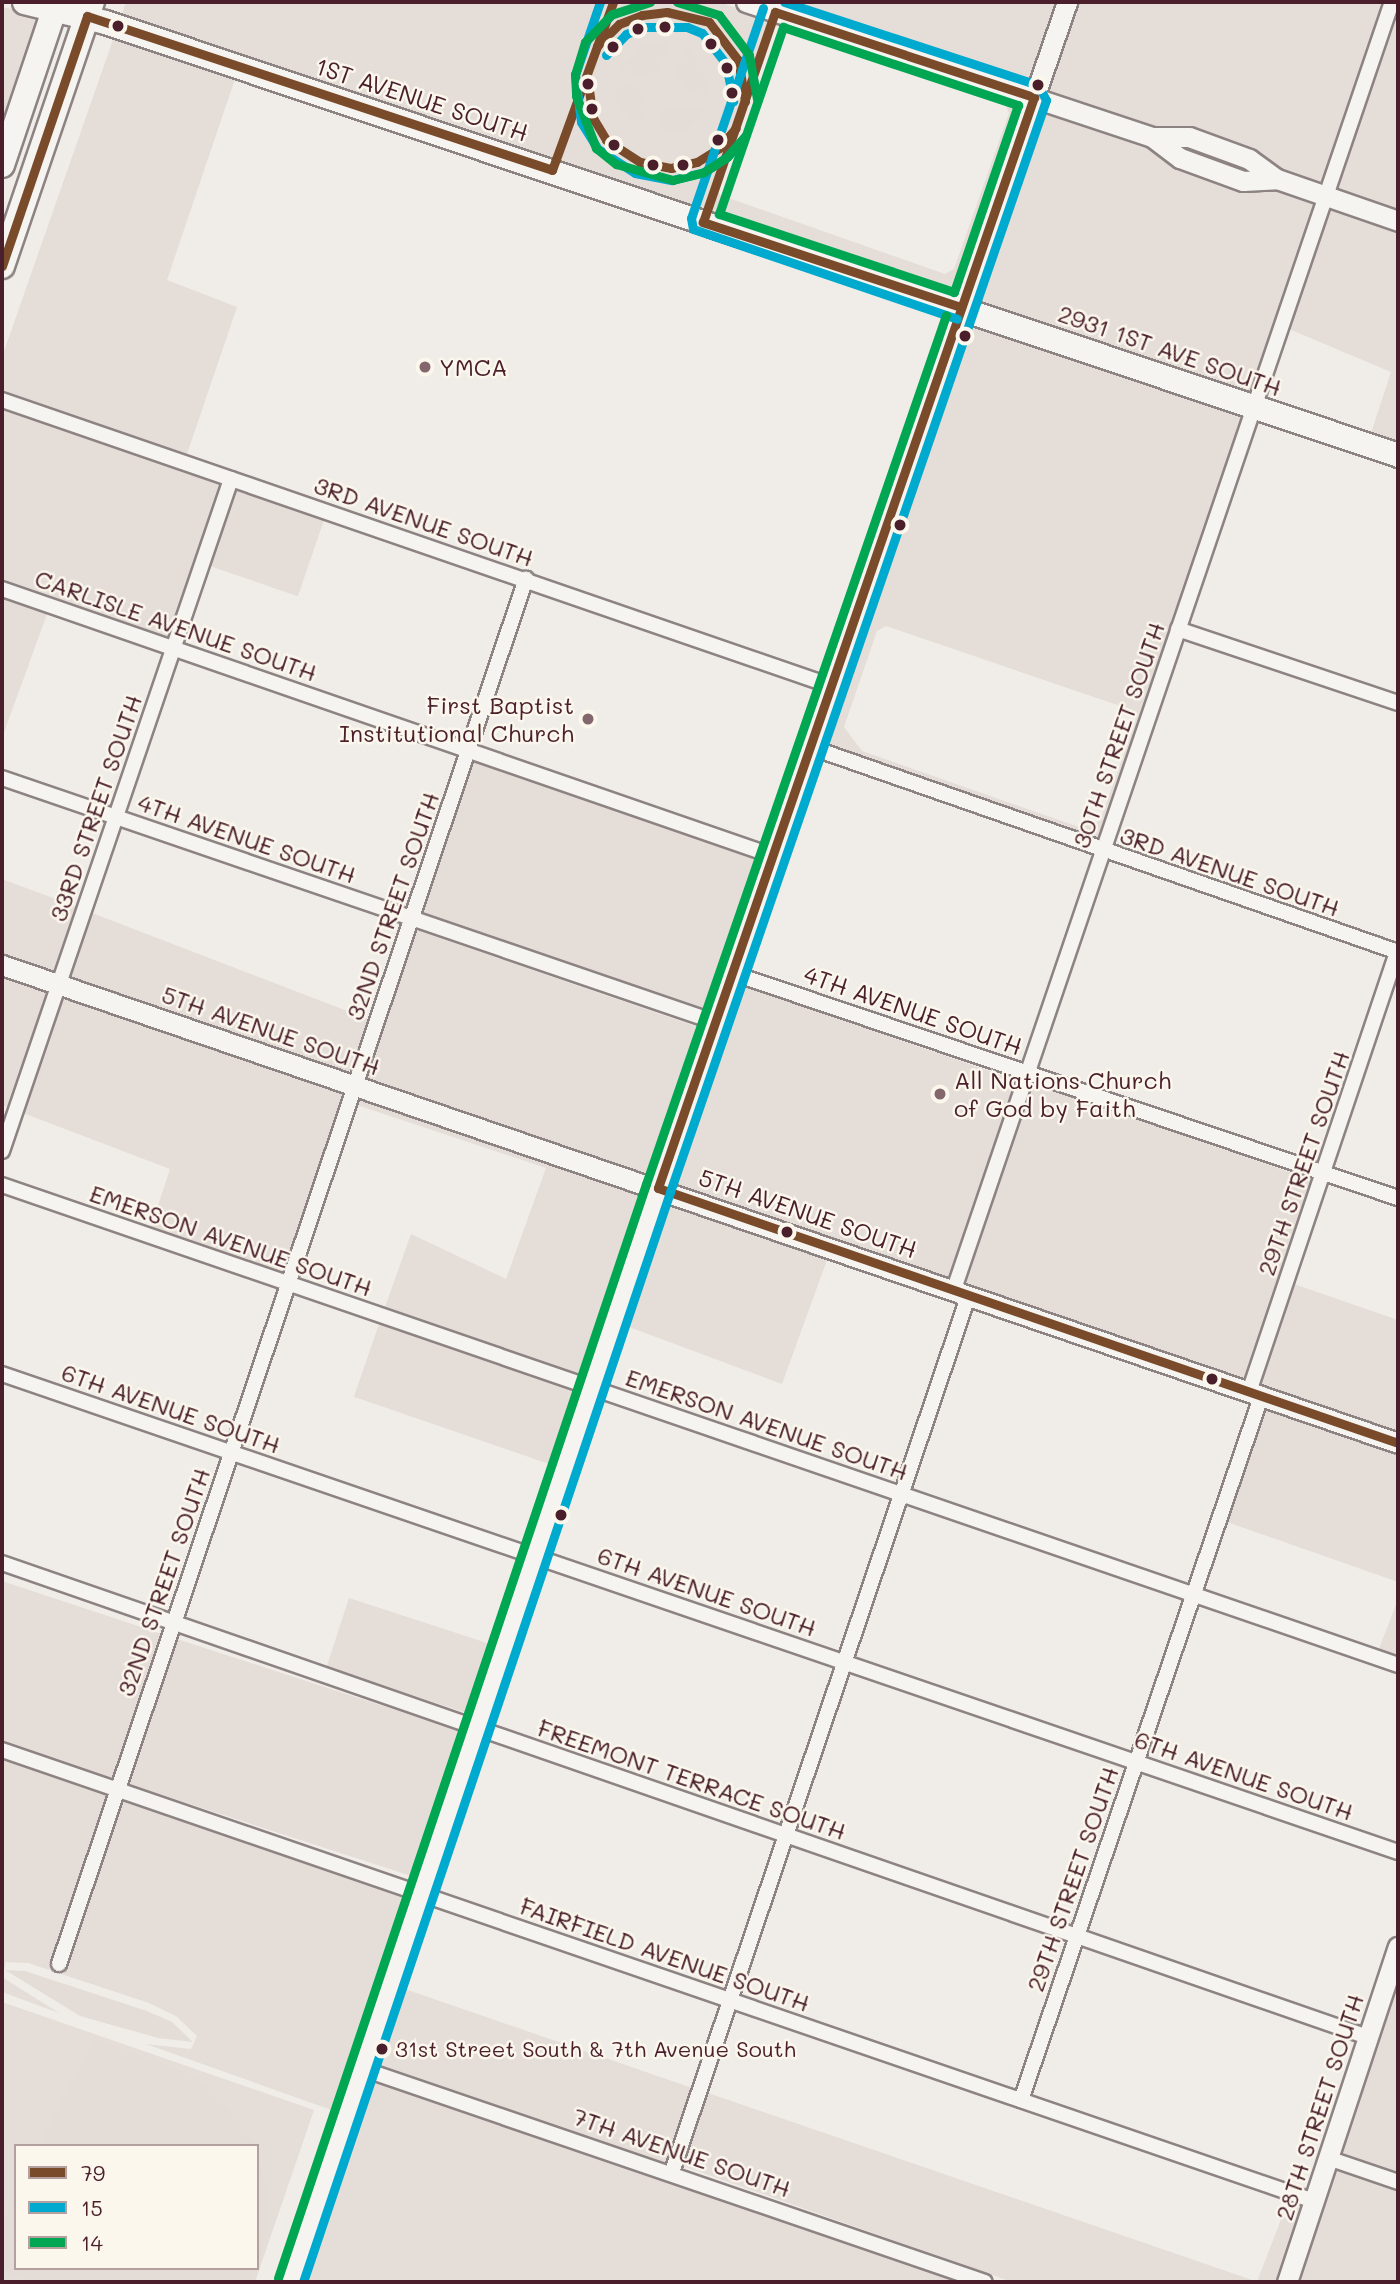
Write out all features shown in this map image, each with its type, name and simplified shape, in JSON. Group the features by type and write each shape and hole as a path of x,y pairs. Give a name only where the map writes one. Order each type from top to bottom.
{"highway":[{"path":"2,165 56,5"},
{"path":"2,266 90,9"},
{"path":"19,113 36,126 14,190 23,204"}],"main road":[{"name":"1ST AVENUE SOUTH","path":"24,2 90,9 961,307"},
{"name":"2931 1ST AVE SOUTH","path":"961,307 1398,455"}],"street":[{"path":"746,2 1152,137 1189,137 1249,159 1277,179 1398,220"},
{"path":"290,2282 658,1188 1067,2"},
{"name":"30TH STREET SOUTH","path":"672,2172 846,1662 1029,1073 1392,2"},
{"name":"3RD AVENUE SOUTH","path":"2,400 831,686"},
{"name":"33RD STREET SOUTH","path":"2,1152 231,479"},
{"name":"32ND STREET SOUTH","path":"59,1964 526,579"},
{"name":"CARLISLE AVENUE SOUTH","path":"2,589 773,856"},
{"path":"1178,629 1398,703"},
{"name":"3RD AVENUE SOUTH","path":"810,747 1103,851 1398,951"},
{"name":"4TH AVENUE SOUTH","path":"2,778 715,1022"},
{"name":"29TH STREET SOUTH","path":"1021,2100 1194,1595 1323,1172 1398,951"},
{"name":"5TH AVENUE SOUTH","path":"2,965 1256,1392 1398,1443"},
{"name":"4TH AVENUE SOUTH","path":"732,973 1398,1198"},
{"name":"EMERSON AVENUE SOUTH","path":"2,1185 1398,1665"},
{"name":"6TH AVENUE SOUTH","path":"2,1374 1398,1852"},
{"name":"FREEMONT TERRACE SOUTH","path":"2,1563 1368,2037"},
{"name":"FAIRFIELD AVENUE SOUTH","path":"2,1750 1314,2201"},
{"name":"28TH STREET SOUTH","path":"1287,2282 1398,1947"},
{"name":"7TH AVENUE SOUTH","path":"363,2069 672,2172 985,2282"},
{"path":"1328,2158 1398,2182"}],"shaded area":[{"path":"126,2 719,2 1023,103 956,296 121,17","holes":["781,24 1005,103 1009,113 954,269 945,274 720,195 717,186 772,29"]},
{"path":"776,2 1058,2 1029,86"},
{"path":"1075,2 1383,2 1322,185 1044,91"},
{"path":"2,7 44,15 2,140"},
{"path":"1398,7 1398,211 1337,190"},
{"path":"115,34 663,218 235,79 167,280 237,307 187,454 2,390 2,357"},
{"path":"669,42 660,71 643,76 619,68 643,45"},
{"path":"685,47 703,66 708,98 689,91 676,76"},
{"path":"615,80 639,88 648,105 639,130 617,105"},
{"path":"685,104 704,110 685,130 656,135 663,111 683,109"},
{"path":"1039,108 1316,203 1250,396 973,301"},
{"path":"1331,207 1398,230 1398,445 1370,436 1391,372 1289,329"},
{"path":"966,318 1245,412 1098,840 830,744 839,687","holes":["886,626 1132,710 1136,720 1100,821 1079,827 862,751 844,727 877,631"]},
{"path":"2,409 220,485 169,637 2,579"},
{"path":"235,490 324,521 298,596 209,566"},
{"path":"2,598 47,614 2,738"},
{"path":"473,760 762,860 710,1012 421,912"},
{"path":"2,879 77,907 54,973 2,955"},
{"path":"92,913 369,1019 345,1084 67,977"},
{"path":"416,930 704,1029 653,1178 365,1078"},
{"path":"2,974 48,990 8,1107 2,1105"},
{"path":"737,984 1019,1081 950,1280 669,1183"},
{"path":"63,995 345,1091 284,1272 151,1227 170,1169 23,1113"},
{"path":"1034,1084 1312,1180 1243,1379 965,1284"},
{"path":"360,1096 647,1194 587,1377 385,1307 411,1234 506,1279 546,1168 357,1105"},
{"path":"663,1199 958,1300 957,1304 827,1260 782,1384 621,1324"},
{"path":"1294,1284 1398,1320 1398,1433 1260,1384"},
{"path":"379,1324 581,1394 556,1466 354,1397"},
{"path":"1267,1405 1398,1452 1398,1582 1227,1522"},
{"path":"2,1581 162,1634 113,1779 2,1740"},
{"path":"349,1598 496,1646 474,1715 326,1667"},
{"path":"1398,1599 1398,1656 1379,1649"},
{"path":"177,1639 467,1733 420,1879 130,1785"},
{"path":"2,1759 107,1796 49,1970 28,1963 6,1962 2,1977"},
{"path":"122,1801 411,1900 340,2113 146,2044 191,2049 197,2036 176,2016 149,2003 50,1970 64,1974"},
{"path":"5,1970 25,1971 147,2011 172,2022 193,2042 158,2038 80,2016"},
{"path":"1398,1972 1398,2172 1339,2152"},
{"path":"2,1977 59,2013 2,1992"},
{"path":"399,1987 693,2088 667,2164 373,2063"},
{"path":"2,2002 314,2110 255,2282 2,2282"},
{"path":"94,2038 186,2072 216,2091 255,2144 40,2144"},
{"path":"368,2080 669,2180 958,2282 298,2282"},
{"path":"708,2093 1258,2282 1012,2282 683,2166"},
{"path":"259,2159 269,2208 269,2230 259,2259"},
{"path":"1333,2169 1398,2191 1398,2282 1295,2282"},
{"path":"14,2196 14,2270 255,2270 251,2282 35,2282 2,2272 2,2220"},
{"path":"1288,2201 1304,2207 1275,2282 1257,2281"}],"transit line":[{"name":"15","path":"600,2 575,75 581,122 598,149 635,173 672,180 704,172 727,157 745,136"},
{"name":"79","path":"2,266 87,16 552,170 613,2"},
{"name":"14","path":"650,2 612,14 585,42 575,74 576,96 596,148 616,164 673,180 704,172 727,157 745,136"},
{"name":"14","path":"677,2 719,15 749,55 757,99"},
{"name":"15","path":"303,2282 670,1192 1046,100 1038,85 784,2"},
{"name":"15","path":"763,8 691,218 693,229 957,319"},
{"name":"79","path":"597,46 619,24 642,15 667,12 709,22 738,60 745,101"},
{"name":"79","path":"961,307 703,222 775,12 1034,97 658,1188 1398,1443"},
{"name":"15","path":"606,55 626,34 644,27 687,27 702,33 726,64 733,101"},
{"name":"14","path":"783,27 1018,105 954,292 719,214 783,27"},
{"name":"79","path":"587,76 593,118 606,140 640,162 671,168 697,162 719,148 736,128"},
{"name":"14","path":"278,2278 646,1184 946,315"}],"place":[{"name":"YMCA","path":"425,367"},
{"name":"First Baptist Institutional Church","path":"588,719"},
{"name":"All Nations Church of God by Faith","path":"940,1094"},
{"name":"31st Street South & 7th Avenue South","path":"382,2049"}]}
